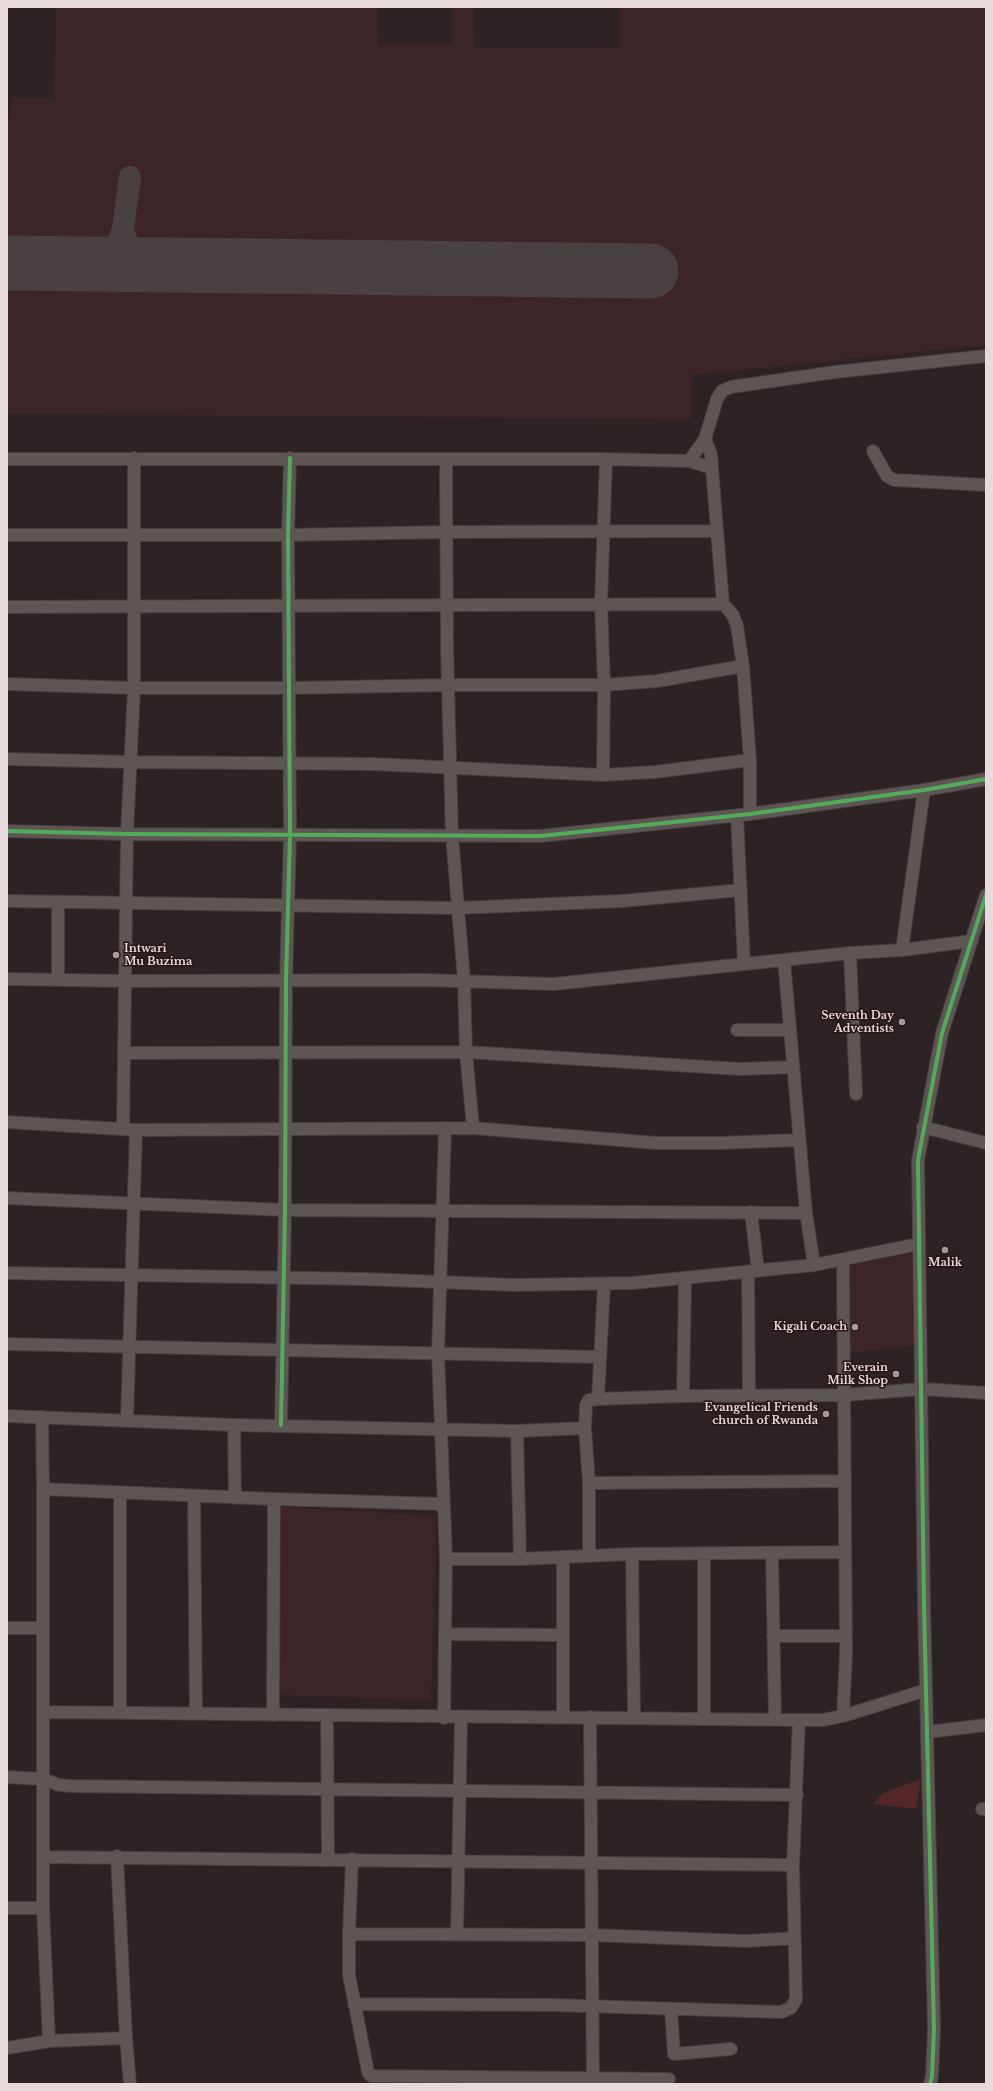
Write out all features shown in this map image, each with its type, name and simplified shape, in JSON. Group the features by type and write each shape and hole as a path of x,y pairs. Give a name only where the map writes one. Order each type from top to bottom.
{"street":[{"path":"689,461 705,439 717,399 722,391 731,387 835,372 986,356"},
{"path":"705,439 711,454 723,604 733,615 737,626 743,666 750,760 750,814"},
{"path":"873,451 887,476 894,480 986,485"},
{"path":"123,1128 127,834 134,688 134,458"},
{"path":"281,1425 286,1128 286,981 290,834 290,606 288,535 290,458"},
{"path":"7,459 606,459 689,461 712,468"},
{"path":"446,459 446,606 452,836 464,980 466,1052 473,1128"},
{"path":"603,775 604,685 601,603 606,459"},
{"path":"7,535 288,535 446,532 716,531"},
{"path":"7,607 134,608 446,606 601,603 723,604"},
{"path":"7,684 134,688 604,685 657,681 743,666"},
{"path":"7,759 130,762 290,762 603,775 655,772 750,760"},
{"path":"7,831 127,834 540,836 750,814 924,790 986,779"},
{"path":"902,950 924,790"},
{"path":"737,815 744,964"},
{"path":"7,901 458,908 622,901 741,890"},
{"path":"930,2084 932,2076 934,2029 926,1690 918,1160 923,1127 942,1033 986,895"},
{"path":"58,902 58,980"},
{"path":"7,979 125,981 464,980 554,984 850,953 902,950 972,941"},
{"path":"850,953 856,1094"},
{"path":"784,960 806,1213 814,1265"},
{"path":"737,1030 790,1030"},
{"path":"124,1052 466,1052 740,1069 793,1067"},
{"path":"7,1122 136,1130 473,1128 656,1143 719,1143 800,1140"},
{"path":"923,1127 986,1143"},
{"path":"444,1718 446,1559 438,1353 445,1128"},
{"path":"126,1420 136,1130"},
{"path":"7,1198 285,1210 806,1213"},
{"path":"749,1396 753,1271 751,1212"},
{"path":"7,1273 441,1282 514,1286 604,1284 685,1279 814,1265 919,1244"},
{"path":"843,1260 845,1395 845,1636 843,1716"},
{"path":"683,1396 685,1279"},
{"path":"598,1398 604,1284"},
{"path":"7,1344 600,1357"},
{"path":"589,1555 589,1483 585,1428 586,1404 589,1400 598,1398 683,1396 845,1395 922,1388 986,1393"},
{"path":"7,1416 234,1425 440,1428 517,1431 585,1428"},
{"path":"42,1417 44,1489 43,1908 49,2042"},
{"path":"234,1425 235,1498"},
{"path":"517,1431 520,1559"},
{"path":"589,1483 845,1481"},
{"path":"44,1489 235,1498 444,1504"},
{"path":"120,1493 120,1713"},
{"path":"194,1496 196,1714"},
{"path":"273,1715 274,1499"},
{"path":"446,1559 520,1559 632,1554 844,1552"},
{"path":"704,1553 704,1719"},
{"path":"772,1553 775,1719"},
{"path":"632,1554 634,1717"},
{"path":"563,1557 563,1718"},
{"path":"7,1628 43,1628"},
{"path":"446,1634 563,1635"},
{"path":"773,1636 845,1636"},
{"path":"43,1712 444,1718 634,1717 823,1720 843,1716 926,1690"},
{"path":"327,1716 328,1859"},
{"path":"590,1717 592,1791 591,1861 593,2078"},
{"path":"457,1934 461,1790 461,1718"},
{"path":"354,2004 592,2006 781,2012 791,2008 796,1999 793,1865 799,1720"},
{"path":"928,1732 986,1725"},
{"path":"7,1777 43,1779 72,1786 797,1794"},
{"path":"43,1857 117,1856 458,1861 591,1861 793,1865"},
{"path":"117,1856 126,2038 130,2084"},
{"path":"352,1859 349,1975 368,2072 371,2076 669,2079"},
{"path":"7,1908 43,1908"},
{"path":"349,1934 592,1935 738,1941 795,1938"},
{"path":"671,2009 674,2054 731,2048"},
{"path":"7,2048 49,2042 126,2038"}],"shaded area":[{"path":"56,7 377,7 378,45 452,45 452,7 473,7 474,48 620,47 620,7 986,7 986,345 692,375 691,419 7,414 7,134 12,97 54,99"},
{"name":"Kigali Coach","path":"914,1253 917,1345 848,1353 848,1264"},
{"path":"281,1507 436,1516 431,1700 279,1695"},
{"path":"921,1779 916,1809 873,1804 883,1793"}],"taxiway":[{"path":"130,177 123,228 124,234 130,247 137,254 161,265"},
{"path":"81,264 102,259 109,254 118,243 123,228"}],"runway":[{"path":"7,263 651,271"}],"cycle path":[{"path":"281,1425 285,1210 286,981 290,834 288,535 290,458"},
{"path":"7,831 127,834 540,836 750,814 924,790 986,779"},
{"path":"930,2084 932,2076 934,2029 924,1605 918,1160 942,1033 986,895"}],"place":[{"name":"Intwari Mu Buzima","path":"116,955"},
{"name":"Seventh Day Adventists","path":"902,1022"},
{"name":"Malik","path":"945,1250"},
{"name":"Kigali Coach","path":"855,1327"},
{"name":"Everain Milk Shop","path":"896,1374"},
{"name":"Evangelical Friends church of Rwanda","path":"826,1414"}]}
